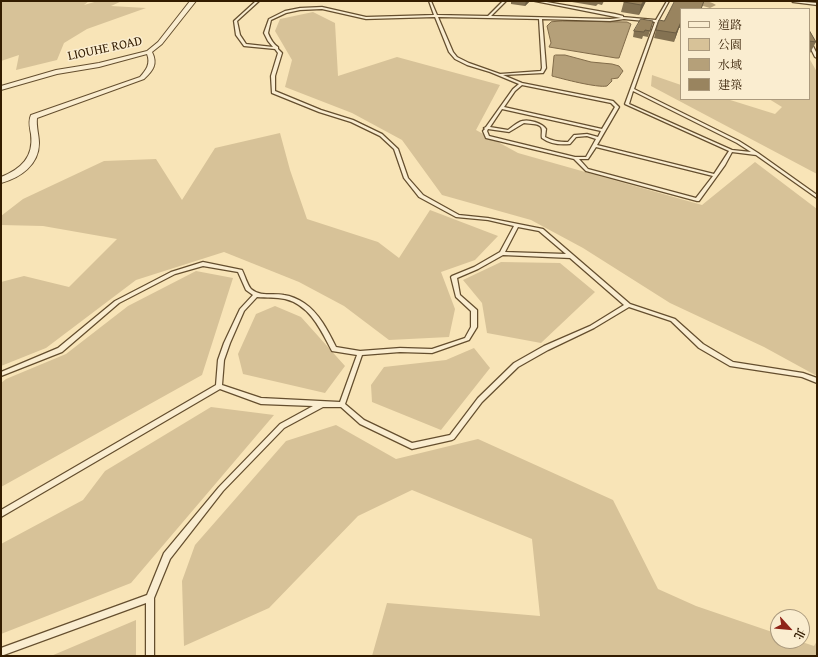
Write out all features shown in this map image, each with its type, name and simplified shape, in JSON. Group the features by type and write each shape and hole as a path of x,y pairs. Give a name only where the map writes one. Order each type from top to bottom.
{"street":[{"name":"LIOUHE ROAD","path":"1,88 56,72 100,65 149,52 160,43 193,1"},
{"path":"1,180 18,173 28,166 34,157 36,146 32,122 34,117 142,78 151,69 153,59 149,52"}],"lane":[{"path":"258,1 235,21 238,35 245,44 277,48"},
{"path":"430,1 451,52 456,58 521,84 612,102 617,107"},
{"path":"489,17 505,1"},
{"path":"536,1 615,15 624,18"},
{"path":"626,104 658,21 668,1"},
{"path":"794,1 817,4"},
{"path":"658,21 624,18 610,20 436,16 366,18 322,8 285,12 270,20 266,33 270,41 280,53 273,76 273,92 320,111 352,121 381,135 396,149 406,178 421,196 458,216 488,218 541,230 628,305 673,320 701,346 732,364 803,375 817,381"},
{"path":"499,74 542,72 544,68 540,18"},
{"path":"810,44 817,57"},
{"path":"521,84 514,90 484,131 487,137 575,158 587,158 602,130 617,107 626,104 731,151 757,154"},
{"path":"632,89 738,142 817,197"},
{"path":"501,108 602,130"},
{"path":"486,128 509,131 523,122 534,123 542,126 544,129 543,137 549,141 558,143 569,143 575,136 588,135 598,138"},
{"path":"594,145 714,175"},
{"path":"575,158 587,170 697,200 714,175 723,167 731,151"},
{"path":"1,374 60,350 117,302 180,271 203,264 240,271 248,289 256,295 286,297 306,306 322,326 334,349 360,353 400,350 432,351 467,340 474,327 474,310 458,296 454,277 476,268 502,253 517,225"},
{"path":"502,253 572,256"},
{"path":"219,386 220,360 242,310 256,295"},
{"path":"219,386 261,401 342,405 362,422 412,446 452,437 480,400 516,366 546,348 592,327 628,305"},
{"path":"342,405 360,353"},
{"path":"1,514 219,386"},
{"path":"150,656 150,598 166,556 221,489 282,426 322,404"},
{"path":"1,652 150,598"}],"green space":[{"path":"1,1 89,1 84,5 98,1 122,1 111,6 146,8 87,29 64,43 57,60 16,70 19,55 1,61"},
{"path":"313,12 335,23 338,76 397,57 500,85 476,130 518,153 702,205 755,162 817,209 817,376 764,347 670,303 583,248 531,220 442,195 402,140 352,113 285,87 292,60 275,31 280,19"},
{"path":"810,60 817,72 817,174 651,86 652,75 680,85 680,100 730,100 775,114 782,107 771,100 810,100"},
{"path":"280,133 290,170 307,219 378,242 399,258 430,210 498,236 475,260 441,272 455,309 449,337 389,340 344,306 299,282 224,252 136,280 46,348 1,366 1,282 24,276 69,287 117,239 43,226 1,225 1,216 23,199 104,161 156,159 182,200 215,148"},
{"path":"501,262 560,263 595,292 541,343 487,333 482,303 463,280"},
{"path":"196,271 233,278 202,375 1,487 1,383 6,379 66,354 128,306"},
{"path":"275,306 301,317 345,366 325,393 243,374 238,354 256,314"},
{"path":"474,348 490,368 441,430 372,402 371,385 384,367 446,360"},
{"path":"211,407 274,415 131,583 1,634 1,544 83,500 105,471"},
{"path":"336,425 396,459 478,439 613,500 658,589 696,606 770,631 770,649 810,649 810,645 814,646 817,641 817,656 372,656 387,603 540,616 532,539 412,490 358,516 269,608 184,646 182,581 195,545 286,441"},
{"path":"136,620 136,656 51,656"}],"water":[{"path":"551,22 627,22 631,24 619,58 616,58 549,47 551,43 547,26"},
{"path":"565,55 591,62 612,64 619,66 623,71 618,78 611,79 612,81 607,86 596,86 572,81 552,76 554,56"}],"building":[{"path":"624,1 644,1 641,5"},
{"path":"675,1 704,1 701,8 680,8 680,24 676,33 656,30 659,20 664,21"},
{"path":"641,19 653,21 650,31 634,31"},
{"path":"810,32 816,42 810,41"}],"waterway":[{"path":"697,1 710,5"}]}
